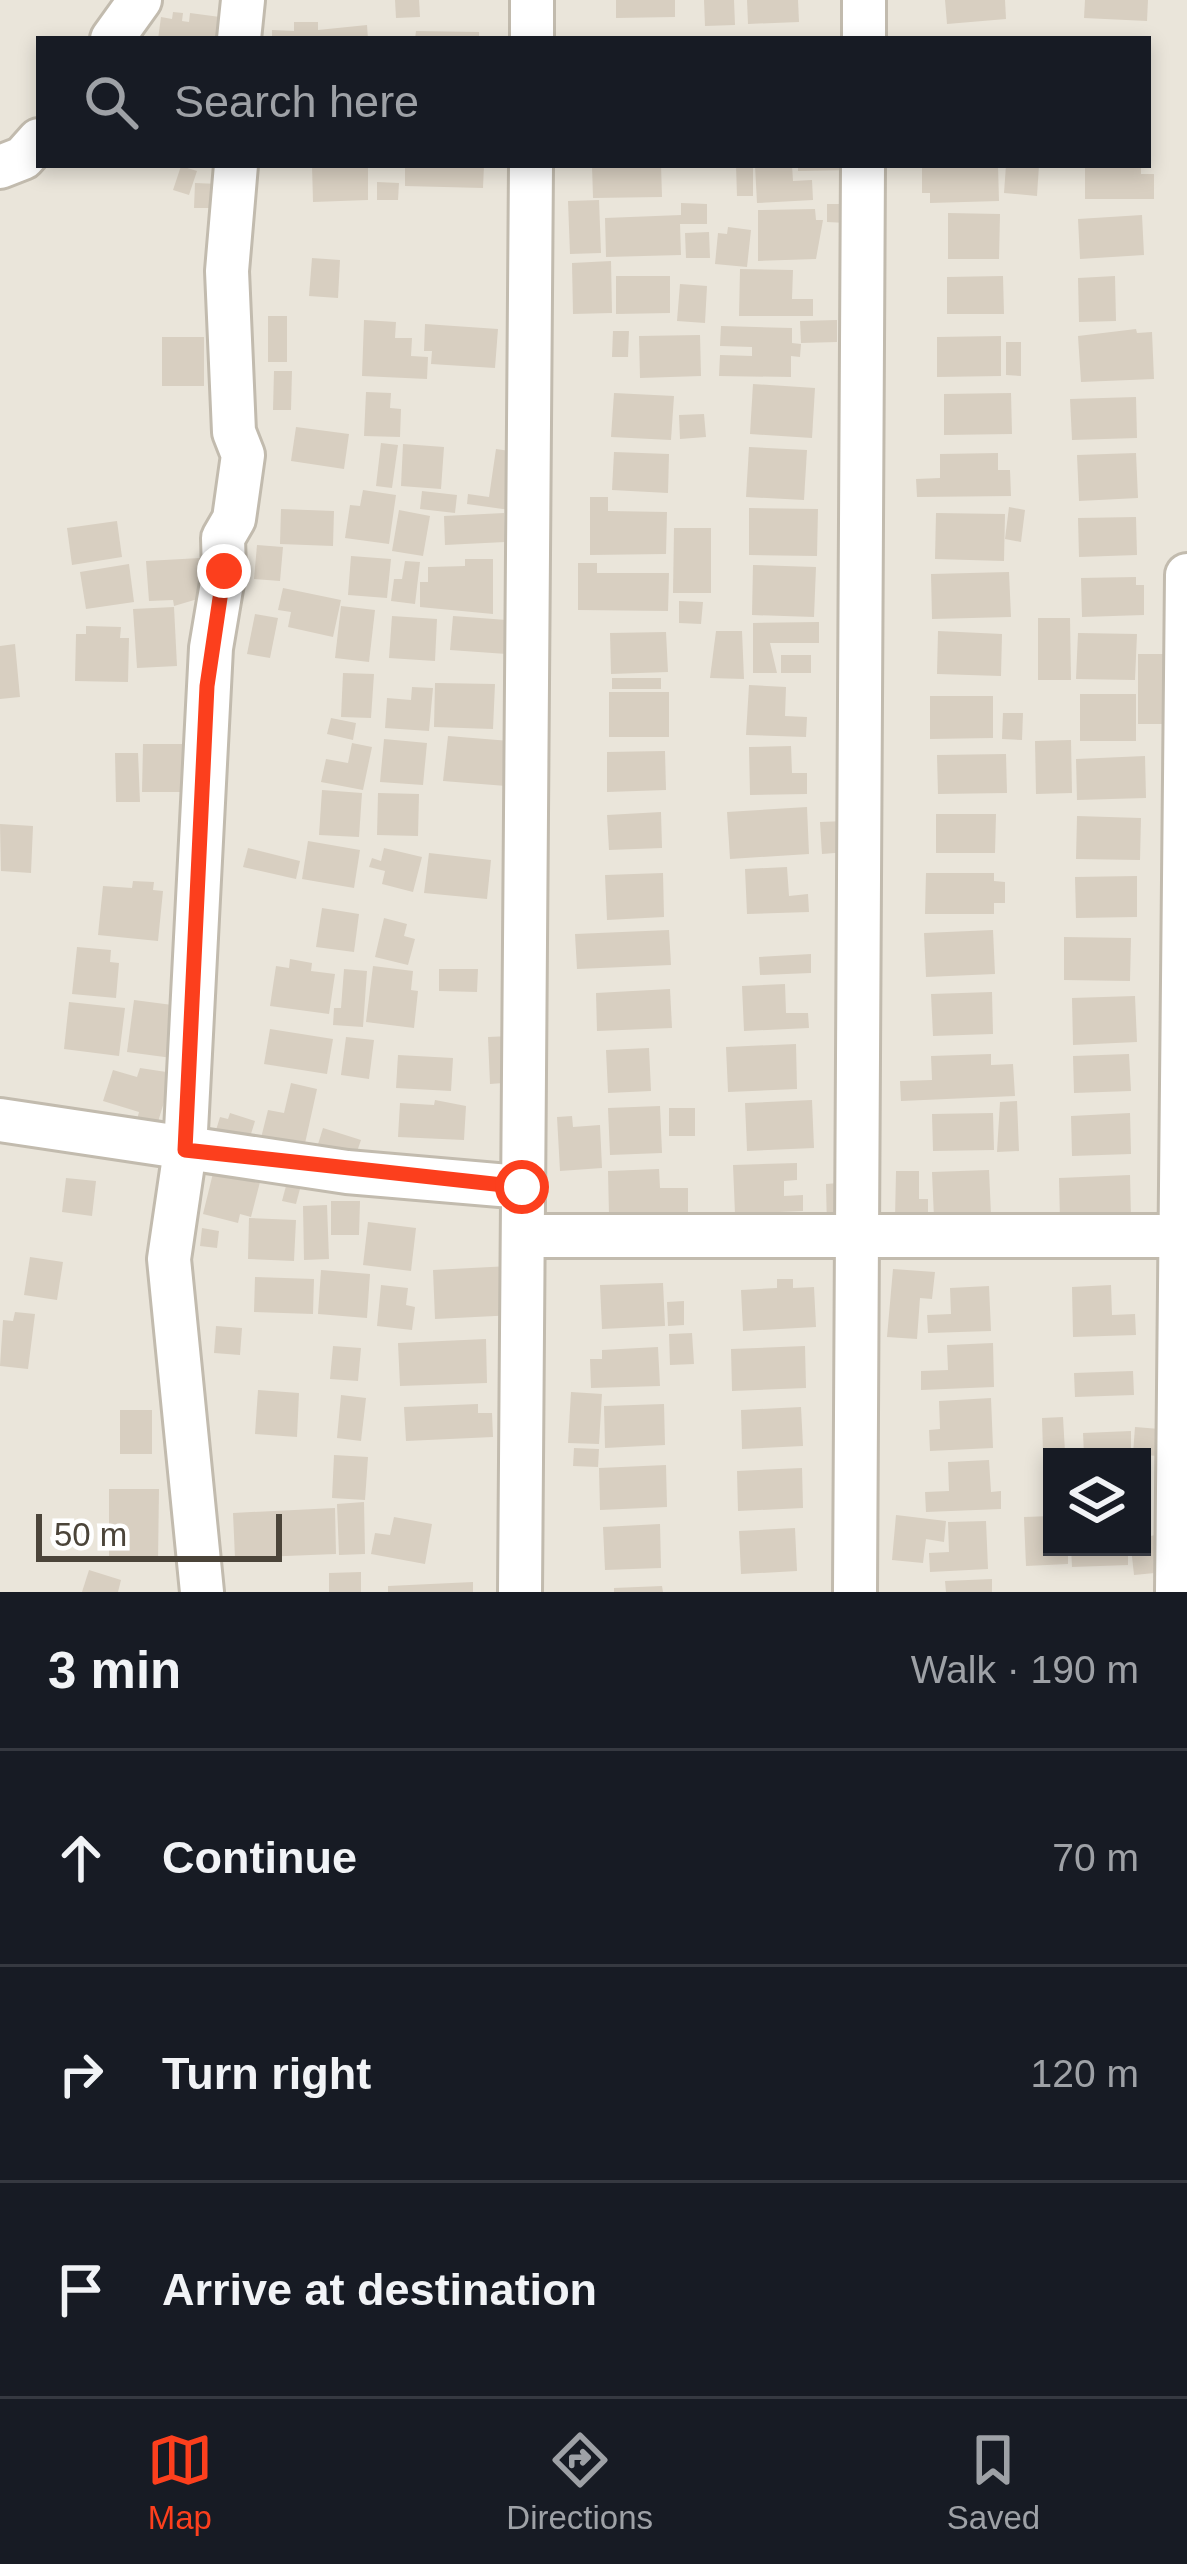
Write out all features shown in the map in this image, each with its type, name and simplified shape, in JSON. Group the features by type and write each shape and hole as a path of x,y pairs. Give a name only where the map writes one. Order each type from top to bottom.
{"street":[{"path":"114,36 140,0"},
{"path":"239,36 242,0"},
{"path":"532,0 532,36"},
{"path":"864,0 864,36"},
{"path":"0,167 23,158 36,143"},
{"path":"202,1592 169,1259 185,1150 207,686 224,571 223,538 234,518 243,455 233,431 227,271 236,168"},
{"path":"520,1592 531,168"},
{"path":"855,1592 863,168"},
{"path":"1177,1592 1187,575"},
{"path":"0,1120 103,1131 185,1150 522,1187"},
{"path":"523,1236 858,1240 1184,1236"}],"shaded area":[{"path":"0,0 1187,0 1187,1592 0,1592"}],"building":[{"path":"395,0 419,0 420,17 396,18"},
{"path":"616,0 675,0 675,17 616,18"},
{"path":"704,0 734,0 735,25 705,26"},
{"path":"747,0 798,0 799,22 748,24"},
{"path":"945,0 1005,0 1006,19 947,24"},
{"path":"1085,0 1148,0 1147,21 1084,18"},
{"path":"173,12 183,13 182,21 189,22 190,13 220,17 217,36 158,36 161,17 172,19"},
{"path":"294,22 318,22 318,30 367,25 368,36 272,36 272,30 294,31"},
{"path":"416,31 479,32 479,36 415,36"},
{"path":"180,168 197,171 189,195 173,190"},
{"path":"312,168 368,168 368,200 313,202"},
{"path":"405,168 484,168 483,188 405,186"},
{"path":"592,168 661,168 662,197 593,198"},
{"path":"736,168 753,168 753,196 737,196"},
{"path":"755,168 792,168 793,181 812,180 813,200 757,203"},
{"path":"798,168 851,168 851,170"},
{"path":"922,168 998,168 999,201 930,203 930,193 922,193"},
{"path":"1006,168 1039,168 1037,196 1004,193"},
{"path":"1085,168 1141,168 1141,174 1154,174 1154,199 1085,199"},
{"path":"377,182 399,183 398,200 377,200"},
{"path":"195,183 219,184 218,208 194,208"},
{"path":"599,200 601,253 570,254 568,201"},
{"path":"681,203 707,204 707,224 680,224 681,255 606,257 605,218 681,215"},
{"path":"827,204 847,204 847,223 827,222"},
{"path":"815,209 816,220 823,220 816,259 758,261 758,210"},
{"path":"948,213 1000,214 999,259 948,259"},
{"path":"1142,215 1144,255 1080,259 1078,219"},
{"path":"728,227 751,230 747,267 715,264 718,233 727,234"},
{"path":"709,232 710,258 686,258 685,233"},
{"path":"312,258 340,260 338,298 309,296"},
{"path":"611,261 612,313 573,314 572,263"},
{"path":"740,269 793,270 792,299 813,299 813,316 739,316"},
{"path":"616,276 670,276 670,313 616,314"},
{"path":"1003,276 1004,314 947,314 947,277"},
{"path":"1115,276 1116,321 1079,322 1078,278"},
{"path":"680,284 707,286 705,323 677,321"},
{"path":"268,316 287,316 287,362 268,362"},
{"path":"364,320 396,322 395,338 412,338 411,356 428,357 427,379 362,376"},
{"path":"837,320 837,342 801,343 800,321"},
{"path":"425,324 498,329 495,368 431,364 432,351 424,351"},
{"path":"721,326 792,328 792,343 801,344 800,357 791,356 791,377 719,376 720,355 752,356 752,347 720,346"},
{"path":"1136,329 1137,333 1152,332 1154,379 1081,382 1078,336"},
{"path":"613,331 629,331 628,357 612,357"},
{"path":"700,335 701,376 640,378 639,336"},
{"path":"1001,336 1001,376 937,377 937,337"},
{"path":"162,337 204,337 204,386 162,386"},
{"path":"1006,342 1021,342 1021,376 1006,375"},
{"path":"274,371 292,371 291,410 273,410"},
{"path":"753,384 815,388 812,438 750,434"},
{"path":"366,392 391,393 390,408 401,409 400,437 364,436"},
{"path":"614,393 674,396 671,440 611,437"},
{"path":"1011,393 1012,434 944,435 944,394"},
{"path":"1136,397 1137,438 1072,440 1070,399"},
{"path":"704,414 706,437 680,439 679,415"},
{"path":"296,427 349,434 344,469 291,461"},
{"path":"381,443 398,445 392,488 376,486"},
{"path":"403,444 444,447 441,489 401,486"},
{"path":"749,447 807,450 804,500 746,497"},
{"path":"496,449 525,453 518,511 467,504 468,494 489,497"},
{"path":"614,452 669,454 668,493 612,490"},
{"path":"998,453 998,470 1010,470 1011,496 917,497 916,479 940,478 940,454"},
{"path":"1136,453 1138,498 1079,501 1077,455"},
{"path":"363,490 396,495 389,544 345,538 350,505 360,506"},
{"path":"422,491 457,495 455,513 420,509"},
{"path":"590,497 608,497 608,511 667,512 666,554 590,555"},
{"path":"1009,507 1025,510 1021,542 1005,539"},
{"path":"749,508 818,509 817,556 749,555"},
{"path":"281,509 334,511 333,546 280,544"},
{"path":"399,510 430,516 423,556 392,551"},
{"path":"504,513 505,542 445,545 444,516"},
{"path":"936,513 1005,514 1004,561 935,559"},
{"path":"1136,517 1137,555 1079,557 1078,518"},
{"path":"117,521 122,557 72,565 67,528"},
{"path":"674,528 711,528 711,593 673,593"},
{"path":"257,545 283,547 280,581 254,579"},
{"path":"351,556 391,559 387,598 348,595"},
{"path":"200,558 201,598 174,606 173,600 149,601 146,561"},
{"path":"465,559 493,559 493,614 420,607 420,582 428,582 428,567 465,566"},
{"path":"405,561 420,562 415,604 391,601 394,579 402,579"},
{"path":"578,563 597,563 597,573 669,573 668,611 578,610"},
{"path":"129,564 134,602 86,609 80,572"},
{"path":"753,565 816,567 814,617 752,615"},
{"path":"1009,572 1011,617 932,619 931,574"},
{"path":"1136,577 1136,585 1144,585 1144,615 1082,617 1081,578"},
{"path":"283,588 341,600 333,637 288,627 291,612 278,610"},
{"path":"679,601 703,602 701,624 679,623"},
{"path":"341,606 375,610 369,662 335,658"},
{"path":"174,607 177,666 137,668 133,609"},
{"path":"255,614 278,618 270,658 247,654"},
{"path":"392,616 437,619 435,661 389,658"},
{"path":"453,616 522,621 520,655 450,650"},
{"path":"1038,618 1070,618 1071,680 1038,680"},
{"path":"819,622 819,643 770,643 777,673 753,673 753,623"},
{"path":"86,626 121,627 120,638 129,638 128,682 75,681 76,634 86,634"},
{"path":"716,631 742,631 744,679 710,678"},
{"path":"938,631 1002,634 1001,676 937,674"},
{"path":"666,632 668,672 611,674 610,633"},
{"path":"1078,633 1137,634 1135,680 1076,679"},
{"path":"15,644 20,697 0,699 0,646"},
{"path":"1138,654 1173,654 1173,724 1138,724"},
{"path":"781,655 811,655 811,673 781,673"},
{"path":"343,673 374,674 371,718 341,717"},
{"path":"612,678 661,678 661,689 612,689"},
{"path":"435,683 495,684 493,729 434,727"},
{"path":"749,685 786,687 785,716 807,717 806,737 746,735"},
{"path":"412,687 433,688 429,731 385,728 387,698 411,700"},
{"path":"609,692 669,692 669,737 609,737"},
{"path":"1080,694 1136,694 1136,741 1080,741"},
{"path":"930,696 993,696 993,738 930,739"},
{"path":"1003,713 1023,713 1022,740 1002,739"},
{"path":"331,718 356,723 353,740 327,734"},
{"path":"448,736 510,741 506,786 443,781"},
{"path":"384,739 427,743 423,785 380,782"},
{"path":"1071,740 1072,793 1036,794 1035,741"},
{"path":"352,743 372,747 363,790 321,782 326,759 348,763"},
{"path":"143,744 202,744 201,792 142,792"},
{"path":"791,746 792,773 807,773 807,794 750,795 749,747"},
{"path":"665,751 666,790 607,792 607,752"},
{"path":"115,753 138,753 140,802 116,802"},
{"path":"1006,754 1007,793 938,794 937,755"},
{"path":"1145,756 1146,798 1077,800 1076,759"},
{"path":"322,790 362,793 359,837 319,835"},
{"path":"378,793 419,794 418,836 377,835"},
{"path":"807,807 809,854 730,859 727,812"},
{"path":"661,812 662,848 609,850 607,815"},
{"path":"936,814 996,814 995,853 936,853"},
{"path":"1077,816 1141,818 1140,860 1076,859"},
{"path":"846,821 848,852 822,854 820,822"},
{"path":"0,824 33,826 31,873 1,871"},
{"path":"308,841 360,850 354,888 302,879"},
{"path":"248,848 300,861 296,879 243,867"},
{"path":"384,848 422,857 413,892 382,884 385,871 369,867 372,858 381,861"},
{"path":"429,853 491,860 487,899 424,893"},
{"path":"787,867 789,896 808,894 809,912 747,914 745,869"},
{"path":"663,873 664,917 607,920 605,875"},
{"path":"926,873 994,873 994,881 1005,882 1005,903 994,903 994,914 925,914"},
{"path":"1137,876 1137,917 1076,918 1075,877"},
{"path":"133,881 154,882 153,890 163,891 158,941 98,935 103,886 132,888"},
{"path":"322,908 359,914 354,952 316,947"},
{"path":"384,918 407,924 404,936 415,939 408,965 375,957"},
{"path":"669,930 671,965 577,969 575,934"},
{"path":"993,930 995,974 926,977 924,933"},
{"path":"1064,937 1131,938 1130,981 1064,980"},
{"path":"77,947 111,950 110,962 119,963 116,998 72,994"},
{"path":"811,954 811,973 760,975 759,957"},
{"path":"290,959 312,963 311,971 335,974 329,1014 270,1006 276,966 289,968"},
{"path":"373,966 413,971 411,990 418,991 414,1028 366,1022"},
{"path":"344,969 367,971 363,1027 333,1025 334,1008 341,1008"},
{"path":"439,969 478,969 477,992 439,991"},
{"path":"785,984 786,1013 808,1013 809,1028 744,1031 742,986"},
{"path":"670,989 672,1028 597,1031 596,993"},
{"path":"992,992 993,1034 933,1036 931,994"},
{"path":"1135,996 1137,1042 1073,1045 1072,998"},
{"path":"134,1000 180,1006 172,1058 127,1052"},
{"path":"69,1002 125,1008 119,1056 64,1049"},
{"path":"270,1029 333,1039 327,1074 264,1064"},
{"path":"513,1036 515,1082 490,1084 488,1037"},
{"path":"346,1037 374,1040 369,1079 341,1075"},
{"path":"796,1044 797,1089 728,1092 726,1047"},
{"path":"649,1048 651,1091 608,1093 606,1050"},
{"path":"991,1054 991,1065 1013,1064 1015,1096 901,1101 900,1081 932,1080 931,1056"},
{"path":"1129,1054 1131,1091 1074,1093 1073,1056"},
{"path":"398,1055 453,1058 451,1091 396,1088"},
{"path":"140,1068 173,1073 153,1138 134,1132 139,1112 103,1101 113,1070 137,1077"},
{"path":"291,1083 317,1089 304,1148 261,1138 268,1110 284,1113"},
{"path":"435,1100 466,1106 464,1140 398,1137 400,1103 434,1105"},
{"path":"812,1100 814,1148 747,1151 745,1103"},
{"path":"1017,1101 1019,1151 997,1152 1000,1102"},
{"path":"660,1106 662,1153 610,1155 608,1108"},
{"path":"669,1108 695,1108 695,1136 669,1136"},
{"path":"230,1113 255,1121 246,1150 213,1140 220,1117 228,1119"},
{"path":"993,1113 994,1150 933,1151 932,1114"},
{"path":"1130,1113 1131,1154 1072,1156 1071,1116"},
{"path":"572,1116 573,1127 600,1125 602,1168 560,1171 557,1117"},
{"path":"323,1128 361,1140 352,1166 315,1154"},
{"path":"797,1163 797,1180 784,1181 784,1196 803,1195 803,1211 735,1214 733,1165"},
{"path":"214,1169 260,1182 251,1217 240,1214 238,1223 203,1214"},
{"path":"659,1169 660,1188 688,1188 688,1218 609,1215 608,1171"},
{"path":"989,1170 991,1215 934,1218 932,1172"},
{"path":"896,1171 919,1171 919,1199 928,1199 928,1219 895,1219"},
{"path":"1130,1175 1131,1218 1060,1221 1059,1178"},
{"path":"66,1178 96,1181 92,1216 62,1212"},
{"path":"287,1182 301,1185 296,1204 282,1201"},
{"path":"851,1182 852,1228 827,1229 826,1184"},
{"path":"331,1201 360,1201 359,1235 331,1235"},
{"path":"327,1205 329,1259 304,1260 303,1206"},
{"path":"249,1218 296,1220 294,1261 248,1259"},
{"path":"368,1222 416,1228 411,1271 363,1265"},
{"path":"202,1228 219,1231 217,1248 200,1246"},
{"path":"30,1257 63,1262 57,1300 24,1295"},
{"path":"512,1266 514,1315 435,1319 433,1270"},
{"path":"893,1269 935,1272 932,1299 920,1298 917,1339 887,1337"},
{"path":"321,1270 370,1274 367,1318 318,1314"},
{"path":"255,1277 314,1279 313,1314 254,1312"},
{"path":"777,1279 793,1279 793,1288 814,1287 816,1327 743,1331 741,1290 777,1288"},
{"path":"663,1283 665,1326 602,1329 600,1285"},
{"path":"381,1285 408,1288 406,1305 415,1307 412,1330 377,1326"},
{"path":"1111,1285 1112,1315 1135,1314 1136,1335 1073,1337 1072,1287"},
{"path":"989,1286 991,1331 928,1333 927,1315 951,1314 950,1288"},
{"path":"684,1301 684,1325 668,1326 667,1302"},
{"path":"15,1312 35,1314 28,1369 0,1366 3,1320 13,1321"},
{"path":"216,1326 242,1328 240,1355 214,1353"},
{"path":"692,1333 694,1364 670,1365 669,1334"},
{"path":"486,1339 487,1383 400,1386 398,1343"},
{"path":"993,1343 994,1387 921,1390 921,1371 948,1370 947,1345"},
{"path":"333,1346 361,1348 358,1381 330,1379"},
{"path":"805,1346 806,1388 732,1391 731,1349"},
{"path":"658,1347 660,1386 591,1388 590,1359 602,1359 602,1350"},
{"path":"1133,1371 1134,1395 1075,1397 1074,1373"},
{"path":"258,1390 299,1393 297,1437 255,1434"},
{"path":"571,1392 602,1394 599,1444 568,1443"},
{"path":"341,1395 366,1398 361,1441 337,1438"},
{"path":"991,1398 993,1448 930,1451 929,1430 940,1429 939,1401"},
{"path":"478,1404 478,1413 492,1413 493,1437 406,1441 404,1407"},
{"path":"664,1404 665,1445 605,1448 604,1406"},
{"path":"801,1407 803,1446 742,1449 741,1410"},
{"path":"120,1410 152,1410 152,1454 120,1454"},
{"path":"1063,1417 1065,1448 1043,1448 1043,1453 1042,1418"},
{"path":"1135,1427 1172,1430 1170,1457 1151,1455 1151,1448 1133,1448"},
{"path":"1131,1431 1131,1448 1084,1448 1083,1433"},
{"path":"574,1448 599,1449 598,1467 573,1466"},
{"path":"334,1455 368,1457 365,1500 332,1498"},
{"path":"989,1460 991,1492 1001,1491 1001,1509 926,1512 925,1492 949,1491 948,1462"},
{"path":"666,1465 667,1507 600,1510 599,1468"},
{"path":"802,1468 803,1508 738,1511 737,1471"},
{"path":"109,1489 159,1489 158,1562 109,1562"},
{"path":"364,1502 365,1554 339,1555 337,1504"},
{"path":"335,1508 336,1554 235,1558 233,1513"},
{"path":"896,1515 946,1521 944,1542 926,1539 923,1563 892,1560"},
{"path":"1043,1516 1043,1556 1068,1556 1068,1564 1026,1566 1024,1517"},
{"path":"394,1517 432,1524 425,1564 371,1554 375,1533 390,1535"},
{"path":"986,1521 988,1569 930,1572 929,1553 949,1552 948,1522"},
{"path":"660,1524 661,1568 605,1570 603,1527"},
{"path":"795,1528 797,1571 741,1574 739,1531"},
{"path":"1156,1535 1165,1572 1134,1575 1132,1556 1151,1556 1151,1536"},
{"path":"1071,1556 1128,1556 1128,1565 1072,1567"},
{"path":"89,1570 121,1580 118,1592 82,1592"},
{"path":"361,1572 361,1592 329,1592 329,1573"},
{"path":"992,1579 992,1592 946,1592 945,1581"},
{"path":"473,1582 473,1592 388,1592 388,1586"},
{"path":"662,1586 663,1592 614,1592 614,1588"}],"route":[{"path":"224,571 207,686 209,731 185,1150 347,1172 522,1187"}]}
